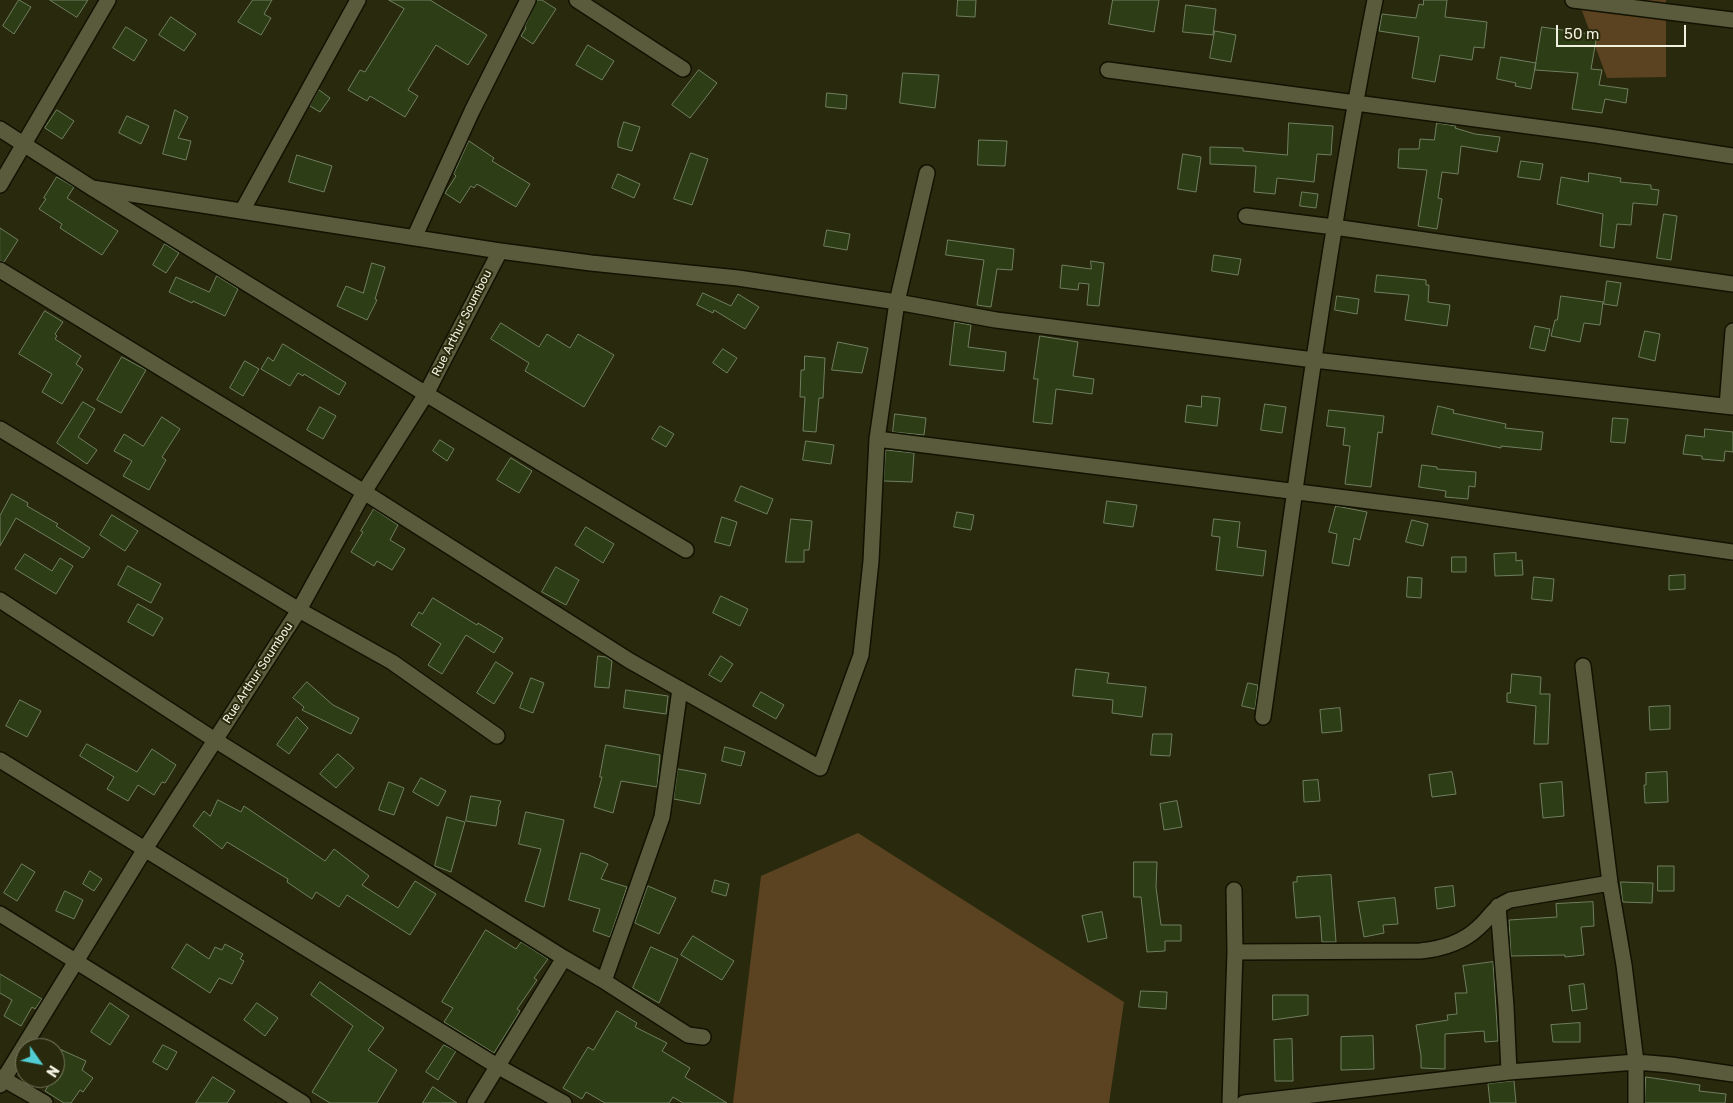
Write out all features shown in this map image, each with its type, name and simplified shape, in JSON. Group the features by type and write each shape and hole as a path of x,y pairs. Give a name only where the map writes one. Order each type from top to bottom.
{"street":[{"path":"0,185 108,0"},
{"path":"242,211 358,0"},
{"path":"414,238 472,111 528,0"},
{"path":"577,0 683,69"},
{"path":"1264,717 1334,227 1354,104 1375,0"},
{"path":"1573,0 1733,20"},
{"path":"1108,70 1354,104 1596,134 1733,156"},
{"path":"0,129 92,188 426,394 686,550"},
{"path":"0,270 364,492 630,660 820,768 861,655 871,561 878,439 897,302 927,173"},
{"path":"92,188 500,251 591,263 738,278 897,302 996,320 1314,360 1730,406 1733,331"},
{"path":"1246,216 1733,284"},
{"name":"Rue Arthur Soumbou","path":"1,1080 214,740 299,610 364,492 426,394 500,251"},
{"path":"0,428 299,610 392,662 497,736"},
{"path":"878,439 1576,529 1733,552"},
{"path":"0,600 214,740 564,958 688,1034 702,1037"},
{"path":"1583,666 1610,883 1624,965 1636,1062 1636,1103"},
{"path":"604,981 662,816 680,689"},
{"path":"0,760 497,1066 564,1103"},
{"path":"1235,952 1420,951 1440,949 1461,940 1478,928 1498,906 1510,900 1610,883"},
{"path":"1230,1103 1235,952 1234,890"},
{"path":"1498,906 1509,1072"},
{"path":"0,914 303,1103"},
{"path":"475,1103 564,958"},
{"path":"1244,1103 1509,1072 1636,1062 1733,1074"},
{"path":"1,1080 45,1103"}],"shaded area":[{"path":"1578,0 1666,0 1666,77 1607,78"},
{"path":"858,833 1124,1002 1109,1103 733,1103 761,876"}],"building":[{"path":"19,0 31,7 14,34 3,26"},
{"path":"50,0 88,0 77,17"},
{"path":"253,0 272,0 264,14 271,18 261,35 238,22"},
{"path":"389,0 430,0 487,35 468,65 436,45 408,90 418,96 405,117 370,96 367,101 348,90 360,70 365,72 404,9"},
{"path":"537,0 542,0 556,9 533,44 521,36"},
{"path":"958,0 976,0 975,17 957,16"},
{"path":"1113,0 1159,0 1154,32 1109,24"},
{"path":"1424,0 1447,0 1445,17 1487,22 1484,48 1474,47 1472,60 1440,55 1435,82 1412,78 1419,37 1379,31 1382,14 1416,18 1419,4 1423,5"},
{"path":"1186,5 1216,9 1213,35 1183,32"},
{"path":"171,17 196,34 184,51 159,35"},
{"path":"126,27 147,40 134,61 113,48"},
{"path":"1542,27 1597,35 1591,69 1602,70 1599,85 1628,89 1626,103 1605,99 1602,113 1572,109 1578,73 1535,70"},
{"path":"1215,31 1236,35 1231,62 1210,58"},
{"path":"588,45 614,61 602,80 576,65"},
{"path":"1501,57 1536,63 1531,89 1515,86 1516,83 1497,79"},
{"path":"699,70 717,83 690,118 672,105"},
{"path":"903,73 939,75 935,108 900,103"},
{"path":"319,90 330,98 320,112 310,106"},
{"path":"827,93 847,95 846,109 826,107"},
{"path":"57,110 74,121 62,139 45,128"},
{"path":"175,110 188,117 178,138 191,141 186,160 163,154"},
{"path":"127,116 149,126 141,144 119,133"},
{"path":"624,122 640,127 632,151 618,147"},
{"path":"1289,123 1333,126 1331,155 1317,154 1314,182 1277,178 1275,194 1254,192 1256,166 1210,164 1210,147 1243,148 1243,151 1287,155"},
{"path":"1437,123 1456,126 1455,128 1475,134 1500,137 1497,152 1461,146 1458,174 1442,172 1438,198 1442,199 1437,229 1418,226 1427,170 1398,168 1399,149 1419,149 1420,139 1434,140"},
{"path":"979,140 1007,141 1005,166 978,165"},
{"path":"469,141 494,158 492,161 530,184 516,207 477,184 474,188 471,186 460,203 445,193 456,176 454,174"},
{"path":"691,153 708,159 692,205 674,199"},
{"path":"1183,154 1201,157 1196,192 1178,189"},
{"path":"297,155 332,166 324,192 289,182"},
{"path":"1521,161 1543,164 1540,180 1518,177"},
{"path":"1589,173 1621,178 1620,182 1651,185 1651,189 1659,190 1657,205 1633,203 1631,225 1617,224 1614,248 1600,246 1603,214 1557,204 1561,177 1588,182"},
{"path":"618,174 640,184 634,198 612,188"},
{"path":"57,177 74,187 67,198 118,231 102,255 60,228 62,224 39,209"},
{"path":"1302,192 1318,194 1316,208 1300,206"},
{"path":"1664,214 1677,216 1671,260 1657,258"},
{"path":"0,228 18,240 4,262 0,261"},
{"path":"827,230 850,234 847,250 824,246"},
{"path":"948,240 1014,249 1012,270 997,269 991,307 977,305 984,260 946,255"},
{"path":"165,244 179,253 166,273 153,265"},
{"path":"1214,255 1241,259 1238,275 1212,271"},
{"path":"1091,261 1104,263 1099,306 1087,305 1089,284 1079,283 1078,290 1060,288 1062,265 1091,269"},
{"path":"372,263 385,267 375,299 377,300 367,320 337,306 346,286 363,293"},
{"path":"1377,275 1426,280 1426,285 1429,285 1428,302 1450,305 1447,326 1405,320 1409,295 1375,292"},
{"path":"217,276 238,289 225,316 169,292 176,277 209,292"},
{"path":"1607,281 1621,283 1617,306 1604,304"},
{"path":"703,293 731,306 738,294 759,307 745,329 714,310 713,313 697,305"},
{"path":"1337,296 1359,299 1357,314 1335,310"},
{"path":"1561,296 1603,302 1600,325 1584,323 1580,342 1551,336 1555,320 1557,320"},
{"path":"45,311 63,322 55,334 57,336 55,339 81,356 76,364 83,369 62,404 42,392 52,374 19,354"},
{"path":"955,322 971,325 968,347 1006,352 1004,371 950,365"},
{"path":"501,323 539,347 547,334 570,348 578,334 614,355 584,407 525,371 529,363 491,339"},
{"path":"1535,326 1550,329 1545,351 1530,348"},
{"path":"1645,331 1660,334 1655,361 1639,357"},
{"path":"1040,336 1078,342 1073,376 1094,379 1092,394 1056,389 1052,424 1033,422 1038,379 1034,379"},
{"path":"838,342 868,348 862,373 832,370"},
{"path":"283,344 346,383 339,395 304,374 303,376 298,373 290,386 261,369 268,357 273,361"},
{"path":"723,349 737,358 727,373 713,363"},
{"path":"805,356 825,358 823,398 819,398 816,432 803,431 805,397 800,397 801,370 804,370"},
{"path":"122,357 146,370 121,413 97,400"},
{"path":"245,361 259,369 243,396 230,388"},
{"path":"1202,396 1220,398 1217,426 1185,422 1187,405 1201,407"},
{"path":"83,402 95,409 78,437 97,450 87,464 57,443"},
{"path":"1265,404 1286,407 1282,433 1261,430"},
{"path":"1438,406 1454,410 1453,413 1506,424 1505,428 1543,432 1541,450 1501,446 1501,448 1432,434"},
{"path":"320,407 336,416 323,439 307,430"},
{"path":"1329,410 1384,416 1382,433 1378,432 1371,487 1345,484 1350,446 1343,445 1345,428 1327,426"},
{"path":"895,414 926,418 924,435 893,432"},
{"path":"162,417 180,429 162,457 166,460 149,490 123,476 132,461 114,451 124,434 143,446"},
{"path":"1613,418 1628,419 1625,443 1611,442"},
{"path":"660,426 674,434 666,447 652,439"},
{"path":"1705,429 1733,432 1733,452 1725,451 1724,461 1702,459 1702,456 1683,454 1686,435 1704,437"},
{"path":"440,440 454,449 447,461 433,451"},
{"path":"806,441 834,445 831,464 803,460"},
{"path":"886,450 914,453 912,482 884,481"},
{"path":"511,458 532,471 519,493 497,480"},
{"path":"1422,465 1437,467 1437,469 1476,472 1475,487 1469,486 1468,499 1445,497 1446,491 1419,487"},
{"path":"741,486 773,499 767,514 735,501"},
{"path":"12,494 28,503 27,506 58,524 56,526 90,548 83,558 16,518 0,546 0,516"},
{"path":"1107,501 1137,505 1133,527 1104,523"},
{"path":"1336,506 1367,512 1360,540 1354,538 1349,566 1332,563 1337,534 1329,532"},
{"path":"374,509 398,525 390,540 405,549 392,570 377,561 374,566 351,552"},
{"path":"957,512 974,515 971,530 954,527"},
{"path":"112,515 138,531 125,551 100,535"},
{"path":"722,517 737,522 730,546 715,542"},
{"path":"791,519 812,521 809,550 804,550 804,562 786,562"},
{"path":"1214,519 1240,522 1237,547 1266,551 1263,576 1216,570 1220,537 1212,536"},
{"path":"1412,520 1428,524 1423,546 1406,542"},
{"path":"586,527 614,544 603,563 575,545"},
{"path":"1516,553 1516,561 1522,560 1523,575 1495,576 1494,554"},
{"path":"25,554 52,571 60,558 73,566 56,594 15,569"},
{"path":"1452,557 1466,557 1466,572 1452,572"},
{"path":"128,566 161,584 151,603 118,585"},
{"path":"556,567 579,580 566,605 542,592"},
{"path":"1685,575 1685,589 1669,590 1669,576"},
{"path":"1408,577 1422,578 1421,598 1407,597"},
{"path":"1534,577 1554,579 1552,601 1532,599"},
{"path":"721,596 748,609 740,626 713,613"},
{"path":"433,598 477,625 478,623 503,638 494,653 466,635 442,674 428,665 441,644 411,625 419,612 422,614"},
{"path":"138,604 163,618 153,636 128,622"},
{"path":"598,656 606,657 612,661 609,688 595,687"},
{"path":"721,656 733,664 721,682 709,675"},
{"path":"496,662 513,673 494,704 477,693"},
{"path":"1076,669 1109,673 1107,683 1146,687 1142,717 1112,713 1113,700 1073,696"},
{"path":"1512,674 1541,677 1540,694 1550,694 1548,744 1534,744 1536,706 1507,702 1507,693 1510,693"},
{"path":"531,678 544,683 533,713 520,708"},
{"path":"307,682 333,705 359,718 351,734 302,710 304,707 293,698"},
{"path":"1248,683 1258,685 1255,709 1242,706"},
{"path":"626,690 668,696 666,714 624,708"},
{"path":"761,692 784,705 776,719 753,706"},
{"path":"20,700 41,711 27,737 6,726"},
{"path":"1670,706 1670,729 1650,730 1649,707"},
{"path":"1340,708 1342,731 1322,733 1320,710"},
{"path":"297,717 308,728 289,754 277,745"},
{"path":"1153,734 1172,734 1170,756 1151,755"},
{"path":"87,744 137,772 152,749 176,765 165,783 162,782 154,795 138,785 128,801 107,789 114,777 80,756"},
{"path":"606,745 660,755 657,787 621,781 613,813 594,807 602,777 600,777"},
{"path":"725,747 745,752 741,766 722,761"},
{"path":"338,754 354,768 336,788 320,774"},
{"path":"678,769 706,774 700,804 674,799"},
{"path":"1452,772 1456,794 1432,797 1429,775"},
{"path":"1667,772 1668,802 1645,803 1644,785 1646,785 1646,773"},
{"path":"421,778 446,791 438,806 413,792"},
{"path":"1318,780 1320,801 1304,802 1303,781"},
{"path":"389,782 404,788 394,815 379,810"},
{"path":"1562,782 1564,816 1543,818 1540,784"},
{"path":"471,796 501,801 496,826 466,821"},
{"path":"218,800 241,812 244,806 325,861 334,849 369,876 362,885 398,908 415,881 436,894 410,935 347,895 339,907 316,892 312,899 287,882 288,879 227,842 222,849 193,826 204,811 210,816"},
{"path":"1177,801 1182,827 1164,830 1160,804"},
{"path":"526,812 564,820 544,907 525,901 541,849 519,844"},
{"path":"447,817 465,822 451,872 435,866"},
{"path":"581,853 608,864 601,879 627,887 610,937 593,931 600,909 569,900"},
{"path":"1134,862 1157,862 1156,887 1161,925 1181,925 1181,941 1165,941 1165,951 1147,952 1141,897 1134,897"},
{"path":"22,864 35,872 17,901 4,893"},
{"path":"1658,866 1674,866 1674,891 1658,891"},
{"path":"90,871 102,879 94,891 83,884"},
{"path":"1331,875 1336,942 1322,942 1320,916 1296,918 1293,882 1297,882 1297,877"},
{"path":"715,880 729,884 726,896 712,892"},
{"path":"1621,882 1653,883 1652,903 1623,902"},
{"path":"648,886 676,898 659,934 635,923"},
{"path":"1453,886 1455,906 1437,909 1435,888"},
{"path":"65,891 83,900 74,919 56,911"},
{"path":"1395,898 1398,924 1383,925 1384,933 1364,937 1358,902"},
{"path":"1593,902 1594,926 1581,927 1584,955 1565,957 1565,955 1511,956 1509,920 1557,917 1556,904"},
{"path":"1102,912 1107,938 1088,942 1082,916"},
{"path":"486,930 516,949 521,942 548,959 534,978 537,980 517,1009 520,1011 494,1053 444,1022 453,1008 442,1002"},
{"path":"693,936 734,961 722,980 681,955"},
{"path":"187,944 209,959 215,947 222,950 225,944 243,954 240,959 244,961 232,984 219,978 210,993 172,968"},
{"path":"651,947 678,959 659,1003 633,988"},
{"path":"1493,962 1498,1041 1485,1042 1484,1031 1445,1034 1445,1069 1421,1068 1416,1025 1448,1020 1447,1015 1457,1014 1455,993 1467,993 1463,966"},
{"path":"0,974 42,999 35,1009 32,1007 21,1026 4,1016 12,1000 0,993"},
{"path":"320,982 384,1028 368,1050 397,1070 377,1103 330,1103 312,1092 353,1026 311,995"},
{"path":"1584,984 1587,1009 1572,1011 1569,986"},
{"path":"1141,991 1167,992 1166,1009 1139,1007"},
{"path":"1273,995 1308,995 1308,1015 1273,1020"},
{"path":"110,1003 129,1016 110,1045 91,1032"},
{"path":"257,1003 278,1018 265,1036 244,1020"},
{"path":"617,1011 637,1023 635,1027 667,1043 662,1051 690,1068 685,1077 727,1103 683,1103 673,1097 669,1103 605,1103 586,1092 582,1099 563,1088 588,1047 593,1050"},
{"path":"1580,1023 1580,1042 1553,1042 1551,1025"},
{"path":"1373,1036 1374,1069 1341,1070 1341,1037"},
{"path":"1292,1039 1293,1081 1275,1081 1274,1040"},
{"path":"163,1045 177,1052 167,1070 153,1062"},
{"path":"444,1045 456,1051 438,1080 426,1072"},
{"path":"65,1052 86,1061 82,1070 93,1078 83,1092 80,1090 71,1103 64,1103 45,1091 47,1088 65,1088"},
{"path":"213,1077 235,1091 227,1103 196,1103"},
{"path":"1646,1077 1700,1085 1699,1091 1726,1094 1725,1103 1645,1103"},
{"path":"1514,1081 1516,1103 1490,1103 1488,1084"},
{"path":"433,1087 457,1103 423,1103"}]}
